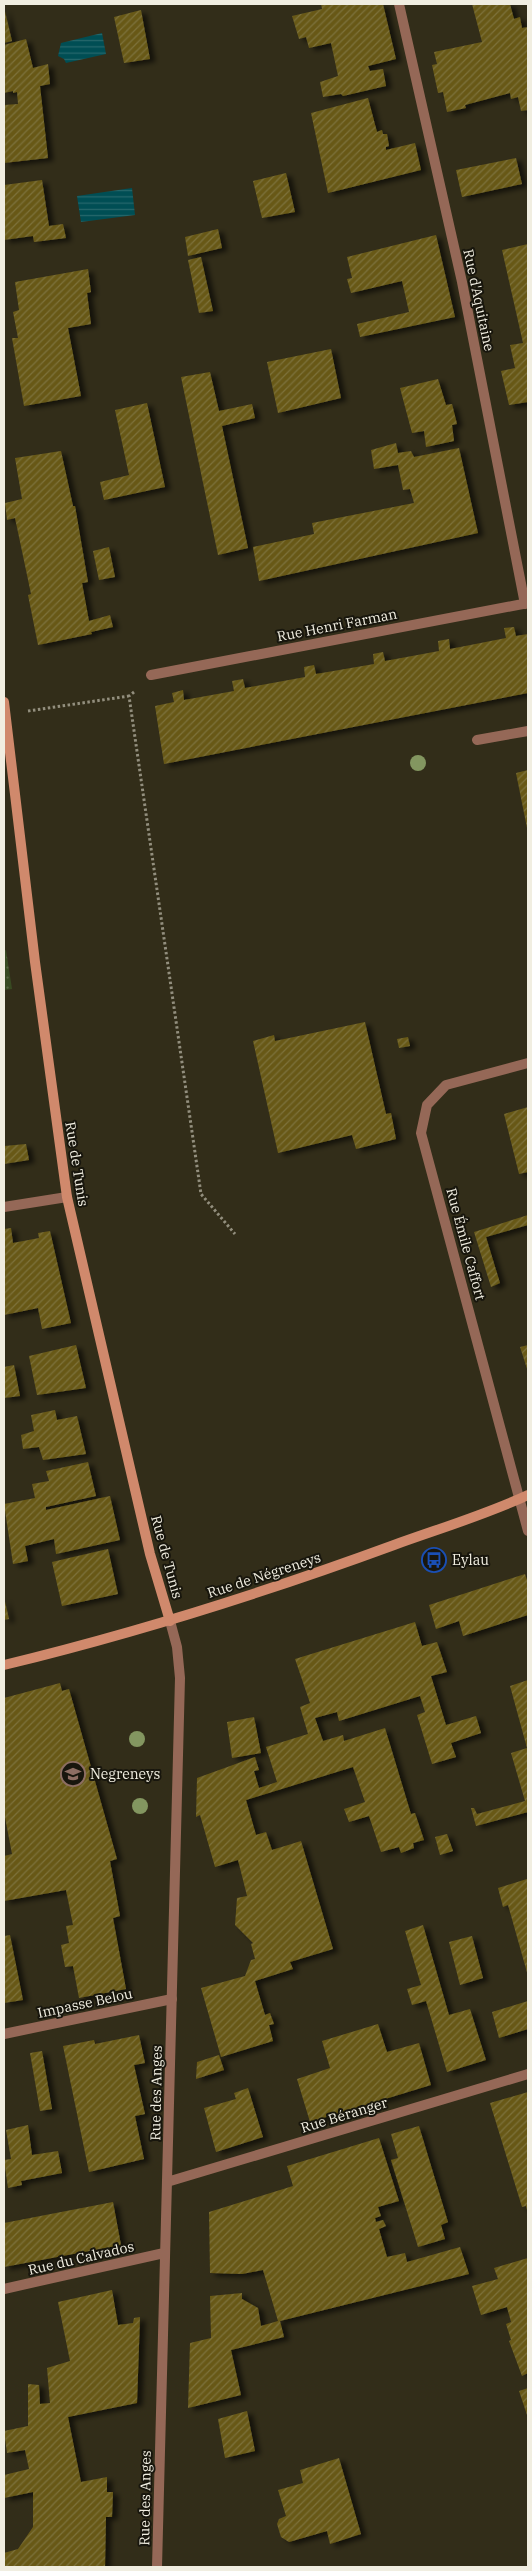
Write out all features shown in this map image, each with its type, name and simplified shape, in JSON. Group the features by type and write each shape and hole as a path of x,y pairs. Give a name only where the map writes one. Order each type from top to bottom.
{"street":[{"name":"Rue d'Aquitaine","path":"399,4 462,282 526,603"},
{"name":"Rue Henri Farman","path":"150,675 526,603"},
{"name":"Rue de Tunis","path":"4,702 34,962 67,1197 150,1554 170,1621"},
{"path":"477,740 528,731"},
{"name":"Rue Émile Caffort","path":"528,1063 446,1085 427,1105 421,1133 524,1497 528,1531"},
{"path":"4,1207 67,1197"},
{"name":"Rue de Négreneys","path":"4,1665 95,1643 170,1621 345,1563 524,1497"},
{"name":"Rue des Anges","path":"157,2567 180,1678 177,1647 170,1621"},
{"name":"Impasse Belou","path":"4,2034 172,1999"},
{"name":"Rue Béranger","path":"167,2182 528,2074"},
{"name":"Rue du Calvados","path":"4,2289 164,2253"}],"path":[{"path":"5,714 129,696 150,675"},
{"path":"129,696 201,1194 235,1234"}],"green space":[{"path":"6,950 12,989 4,990 4,951"}],"water":[{"path":"102,33 106,54 66,63 64,59 58,56 61,43"},
{"path":"132,188 135,215 81,222 77,196"}],"building":[{"path":"321,4 383,4 396,59 368,66 370,71 383,69 386,86 343,96 341,94 323,97 320,82 338,76 331,43 309,48 306,37 299,39 292,16 322,9"},
{"path":"472,4 510,4 514,19 520,17 522,28 528,27 528,110 521,111 518,97 511,99 510,93 465,105 466,108 447,112 443,92 438,93 432,65 437,64 434,52 482,42"},
{"path":"4,7 12,41 4,43"},
{"path":"141,10 150,59 124,63 114,17"},
{"path":"26,39 33,68 48,64 50,84 40,86 48,158 4,163 4,105 18,104 17,92 4,93 4,45"},
{"path":"368,98 377,132 382,130 383,134 387,134 389,146 386,147 386,150 415,143 421,170 328,193 311,113"},
{"path":"516,158 522,184 462,197 456,170"},
{"path":"286,173 295,212 262,218 253,181"},
{"path":"42,180 49,226 63,224 66,238 34,242 33,236 4,240 4,185"},
{"path":"218,229 222,248 188,256 185,237"},
{"path":"436,235 455,317 360,337 357,324 409,312 402,281 351,293 347,279 352,278 347,257"},
{"path":"528,244 528,402 509,405 501,371 515,368 510,345 523,343 502,250"},
{"path":"201,257 213,311 199,313 188,260"},
{"path":"88,269 91,292 87,293 91,324 68,328 81,396 24,406 12,338 18,338 13,312 19,310 15,282"},
{"path":"331,349 341,398 278,413 267,362"},
{"path":"210,372 219,411 252,404 255,418 222,426 248,548 218,555 181,377"},
{"path":"438,379 446,405 452,404 457,424 452,425 454,441 426,447 424,431 412,433 400,388"},
{"path":"147,403 165,487 104,500 100,482 129,475 115,410"},
{"path":"396,443 398,453 411,451 414,457 459,448 478,533 259,581 253,547 314,534 312,523 414,503 410,489 403,490 398,465 374,469 371,450"},
{"path":"61,451 73,506 75,506 88,582 82,583 89,621 110,615 113,627 91,632 92,634 38,645 28,595 31,594 15,518 7,520 5,503 22,499 15,458"},
{"path":"109,547 115,577 99,580 93,551"},
{"path":"514,627 516,636 528,634 528,693 164,764 155,706 174,702 172,693 183,690 184,700 234,691 232,681 243,679 245,688 305,677 304,667 314,665 316,674 374,664 373,654 383,652 385,661 439,651 438,641 449,639 450,649 506,638 504,628"},
{"path":"528,770 528,828 527,828 516,773"},
{"path":"365,1022 386,1114 391,1113 396,1139 356,1149 352,1135 278,1153 253,1041 274,1035 275,1041"},
{"path":"408,1037 410,1046 399,1048 397,1039"},
{"path":"528,1107 528,1172 519,1174 504,1114"},
{"path":"26,1144 29,1160 4,1164 4,1146"},
{"path":"528,1215 528,1225 486,1237 500,1283 491,1287 474,1232"},
{"path":"11,1228 13,1243 39,1238 38,1233 50,1231 71,1323 42,1329 38,1308 4,1315 4,1229"},
{"path":"76,1345 86,1388 37,1395 29,1356"},
{"path":"528,1345 528,1372 520,1347"},
{"path":"14,1365 20,1396 4,1398 4,1367"},
{"path":"55,1410 57,1420 77,1416 86,1454 43,1460 39,1447 23,1449 21,1435 34,1431 31,1415"},
{"path":"88,1462 96,1496 46,1507 46,1510 110,1496 120,1540 56,1554 54,1539 25,1546 28,1561 13,1564 4,1504 35,1498 32,1484 49,1481 46,1471"},
{"path":"108,1549 118,1594 62,1606 52,1562"},
{"path":"525,1574 528,1583 528,1615 463,1636 459,1621 436,1629 429,1605"},
{"path":"4,1597 9,1619 4,1620"},
{"path":"415,1622 422,1646 437,1642 447,1672 431,1676 446,1725 476,1716 481,1733 451,1743 456,1757 432,1764 417,1715 425,1712 420,1696 339,1721 337,1712 315,1718 323,1741 343,1735 344,1741 385,1728 411,1814 415,1813 424,1840 413,1843 414,1848 401,1853 399,1847 381,1852 369,1816 349,1822 344,1809 365,1802 353,1767 246,1800 256,1835 266,1832 272,1850 301,1841 333,1949 290,1962 293,1969 255,1981 265,2015 270,2013 274,2024 269,2025 273,2041 221,2057 201,1988 245,1976 251,1960 255,1959 251,1944 253,1943 235,1925 237,1898 247,1896 238,1860 215,1867 200,1815 196,1817 197,1778 255,1757 259,1770 254,1771 259,1788 277,1782 266,1747 308,1734 300,1707 310,1703 295,1659"},
{"path":"528,1680 528,1812 476,1826 471,1808 474,1808 477,1814 525,1801 511,1753 527,1748 510,1686"},
{"path":"60,1683 62,1691 69,1689 117,1859 110,1861 120,1916 113,1918 126,1989 79,1998 73,1966 65,1967 61,1945 69,1943 66,1926 73,1925 66,1890 4,1901 4,1856 12,1854 4,1812 4,1698"},
{"path":"254,1717 261,1753 232,1758 227,1722"},
{"path":"447,1834 453,1851 440,1855 435,1837"},
{"path":"527,1879 528,1976 508,1905 503,1907 498,1888"},
{"path":"423,1925 449,2015 470,2009 486,2060 447,2072 426,2001 412,2005 407,1989 421,1985 405,1931"},
{"path":"10,1935 23,2000 4,2003 4,1936"},
{"path":"472,1936 483,1978 460,1985 449,1942"},
{"path":"528,2001 528,2029 499,2038 492,2012"},
{"path":"378,2024 387,2052 419,2043 431,2085 310,2122 297,2079 330,2068 322,2041"},
{"path":"139,2035 145,2063 134,2065 145,2114 135,2116 144,2159 89,2172 63,2046 94,2040 95,2044"},
{"path":"42,2051 52,2109 40,2111 30,2053"},
{"path":"219,2055 224,2070 196,2079 197,2062"},
{"path":"248,2088 263,2137 216,2152 204,2108 236,2099 234,2093"},
{"path":"528,2092 528,2214 526,2206 522,2207 490,2103"},
{"path":"28,2125 32,2155 58,2151 62,2173 21,2181 22,2185 8,2188 4,2160 11,2159 6,2130"},
{"path":"419,2126 448,2222 441,2225 445,2239 418,2247 391,2160 398,2158 391,2134"},
{"path":"379,2138 399,2201 378,2207 381,2216 375,2218 376,2222 383,2220 386,2226 379,2229 387,2257 405,2253 407,2262 460,2247 469,2274 280,2321 284,2337 231,2350 241,2395 188,2408 190,2343 211,2338 210,2296 242,2293 242,2299 258,2308 261,2326 278,2321 263,2270 242,2274 210,2273 209,2212 293,2186 287,2166"},
{"path":"113,2202 121,2245 4,2267 4,2223"},
{"path":"528,2258 528,2373 522,2376 509,2341 511,2340 506,2324 511,2322 507,2307 481,2315 472,2286 498,2279 494,2268"},
{"path":"112,2290 118,2325 133,2323 134,2318 140,2317 137,2403 68,2417 81,2482 107,2477 107,2492 113,2492 112,2517 106,2517 105,2567 4,2567 4,2553 18,2549 33,2527 33,2492 4,2498 4,2475 29,2469 25,2450 7,2453 4,2431 28,2426 28,2384 39,2385 40,2404 50,2403 47,2368 70,2361 58,2302"},
{"path":"528,2388 528,2418 519,2391"},
{"path":"247,2411 255,2451 225,2458 218,2419"},
{"path":"339,2458 361,2534 330,2544 327,2531 289,2542 281,2537 277,2524 279,2519 286,2516 278,2490 303,2483 300,2470"}],"place":[{"name":"Eylau","path":"434,1560"},
{"name":"Negreneys","path":"73,1774"}]}
